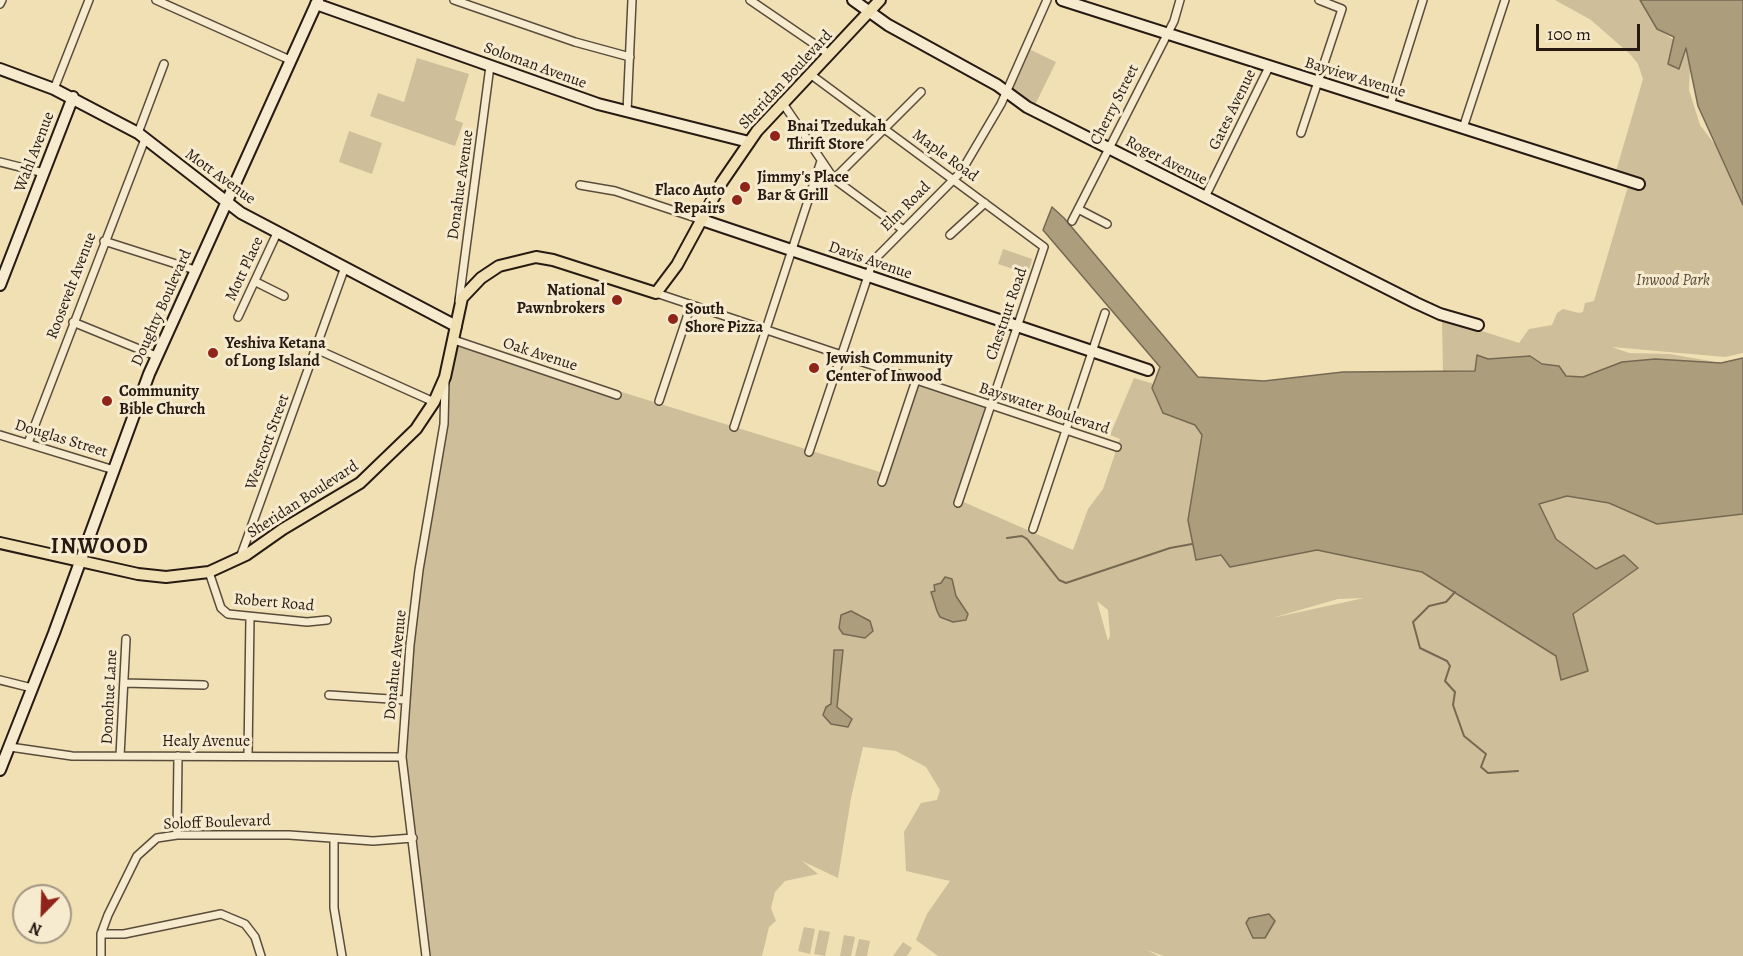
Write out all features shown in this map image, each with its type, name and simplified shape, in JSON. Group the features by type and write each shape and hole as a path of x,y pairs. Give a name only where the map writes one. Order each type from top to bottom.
{"main road":[{"name":"Sheridan Boulevard","path":"0,543 154,576 209,572 240,558 360,483 416,429 434,402 445,376 454,340 458,308 469,289 499,266 536,257 553,260 656,293 677,265 722,182 749,142 782,102 880,0"}],"street":[{"path":"54,89 89,0"},
{"path":"156,0 290,60"},
{"path":"454,0 575,42 630,57"},
{"path":"627,112 632,0"},
{"path":"750,0 829,54"},
{"name":"Roger Avenue","path":"853,0 870,13 1027,107 1416,303 1440,314 1478,326"},
{"name":"Elm Road","path":"809,452 875,256 953,179 971,157 1006,93 1047,0"},
{"name":"Bayview Avenue","path":"1062,0 1639,184"},
{"name":"Cherry Street","path":"1072,221 1174,21 1180,0"},
{"path":"1301,133 1342,9 1319,0"},
{"path":"1390,105 1423,0"},
{"path":"1463,128 1504,0"},
{"name":"Doughty Boulevard","path":"0,770 156,356 317,2"},
{"name":"Soloman Avenue","path":"317,2 490,66 627,112 749,142"},
{"name":"Roosevelt Avenue","path":"28,443 104,241 164,64"},
{"name":"Donahue Avenue","path":"458,308 490,66"},
{"name":"Gates Avenue","path":"1205,197 1269,67"},
{"name":"Mott Avenue","path":"0,69 73,98 141,136 225,203 456,326"},
{"name":"Maple Road","path":"810,74 1035,239"},
{"path":"834,179 921,92"},
{"name":"Wahl Avenue","path":"0,285 73,98"},
{"path":"782,102 834,179 902,229"},
{"path":"734,427 821,161"},
{"path":"0,162 44,173"},
{"name":"Davis Avenue","path":"580,185 615,191 1148,370"},
{"path":"950,236 985,202"},
{"path":"1078,209 1107,224"},
{"name":"Mott Place","path":"238,317 277,232"},
{"name":"Chestnut Road","path":"958,503 1044,247 1035,239"},
{"path":"104,241 195,270"},
{"name":"Westcott Street","path":"240,558 345,267"},
{"path":"256,282 284,296"},
{"name":"Bayswater Boulevard","path":"656,293 1117,447"},
{"path":"659,401 691,305"},
{"path":"1033,529 1105,313"},
{"path":"73,322 156,356"},
{"name":"Oak Avenue","path":"454,340 617,394"},
{"path":"316,349 434,402"},
{"name":"Donahue Avenue","path":"426,956 402,757 405,700 419,570 444,424 445,376"},
{"path":"882,482 916,380"},
{"name":"Douglas Street","path":"0,435 114,470"},
{"name":"Robert Road","path":"209,572 223,610 250,617 307,622 327,620"},
{"path":"248,756 250,617"},
{"name":"Donohue Lane","path":"120,756 126,639"},
{"path":"0,680 32,688"},
{"path":"124,683 204,685"},
{"path":"329,695 405,700"},
{"name":"Healy Avenue","path":"10,747 72,756 402,757"},
{"path":"177,835 178,756"},
{"name":"Soloff Boulevard","path":"100,956 101,934 140,851 157,838 177,835 289,835 373,841 413,838"},
{"path":"334,839 334,908 342,956"},
{"path":"101,934 124,934 221,914 246,924 255,937 261,956"}],"green space":[{"name":"Inwood Park","path":"1555,0 1640,0 1657,29 1685,47 1690,68 1689,90 1700,125 1716,146 1743,205 1743,353 1725,357 1612,347 1629,353 1670,354 1721,363 1655,359 1622,362 1583,377 1566,376 1559,366 1542,364 1529,356 1488,359 1477,355 1475,371 1443,371 1442,318 1519,343 1529,329 1552,325 1557,313 1563,309 1583,312 1585,303 1594,301 1629,183 1614,178 1643,79 1638,64 1631,55 1591,20"},
{"path":"1029,49 1056,62 1033,109 1008,92"},
{"path":"417,58 469,74 455,120 463,123 455,146 370,116 378,93 404,102"},
{"path":"349,131 382,143 372,174 339,162"},
{"path":"1003,249 1032,259 1028,274 998,264"},
{"path":"454,340 883,473 914,379 991,405 959,500 1073,550 1088,509 1103,489 1120,439 1110,435 1134,378 1154,384 1152,388 1163,413 1195,425 1202,435 1188,520 1230,567 1317,550 1422,572 1557,657 1561,680 1588,671 1573,614 1624,555 1596,569 1556,539 1539,504 1567,496 1609,503 1657,524 1743,514 1743,956 1164,956 1147,950 1158,956 938,956 916,940 927,914 950,881 906,871 904,832 921,803 937,800 940,790 926,767 896,751 863,747 851,798 838,878 802,861 818,874 785,881 775,892 771,908 776,921 769,927 762,956 431,956 416,873 402,757 409,654 445,415 445,377","holes":["1364,598 1272,618 1338,599","1097,601 1108,610 1110,636 1108,641"]},
{"path":"804,927 815,929 810,954 798,951"},
{"path":"819,930 830,932 825,956 814,954"},
{"path":"844,935 855,937 851,956 840,956"},
{"path":"859,939 870,941 867,956 855,956"},
{"path":"903,942 912,948 907,956 893,956"}],"shaded area":[{"path":"1640,0 1743,0 1743,205 1698,106 1686,48 1679,69 1668,64 1674,37 1657,29"},
{"path":"1052,207 1064,218 1198,377 1264,381 1343,372 1475,371 1477,355 1488,359 1530,356 1542,364 1559,366 1566,376 1583,377 1622,362 1655,359 1721,363 1743,358 1743,514 1657,524 1609,503 1567,496 1539,504 1556,539 1596,569 1624,555 1638,568 1573,614 1588,671 1561,680 1556,656 1422,572 1317,550 1230,567 1221,555 1196,560 1188,520 1202,435 1195,425 1163,413 1152,388 1160,367 1043,230"},
{"path":"945,577 952,579 956,596 968,614 966,620 953,622 940,617 937,611 931,592 935,591 934,585 941,583"},
{"path":"851,611 870,621 873,631 865,638 843,634 839,628 841,615"},
{"path":"834,650 843,650 837,707 852,719 848,727 831,724 823,715 826,707 831,704"},
{"path":"1269,914 1275,921 1265,938 1253,938 1246,923 1249,918"}],"waterway":[{"path":"1007,538 1022,536 1027,539 1059,580 1066,583 1170,548 1192,544"},
{"path":"1455,592 1446,602 1429,606 1413,622 1420,648 1447,661 1450,666 1445,681 1455,692 1453,705 1464,736 1486,754 1481,767 1488,773 1518,771"}],"place":[{"name":"Bnai Tzedukah Thrift Store","path":"775,136"},
{"name":"Jimmy's Place Bar & Grill","path":"745,187"},
{"name":"Flaco Auto Repairs","path":"737,200"},
{"name":"National Pawnbrokers","path":"617,300"},
{"name":"South Shore Pizza","path":"673,319"},
{"name":"Yeshiva Ketana of Long Island","path":"213,353"},
{"name":"Jewish Community Center of Inwood","path":"814,368"},
{"name":"Community Bible Church","path":"107,401"}],"district":[{"name":"INWOOD","path":"100,548"}]}
